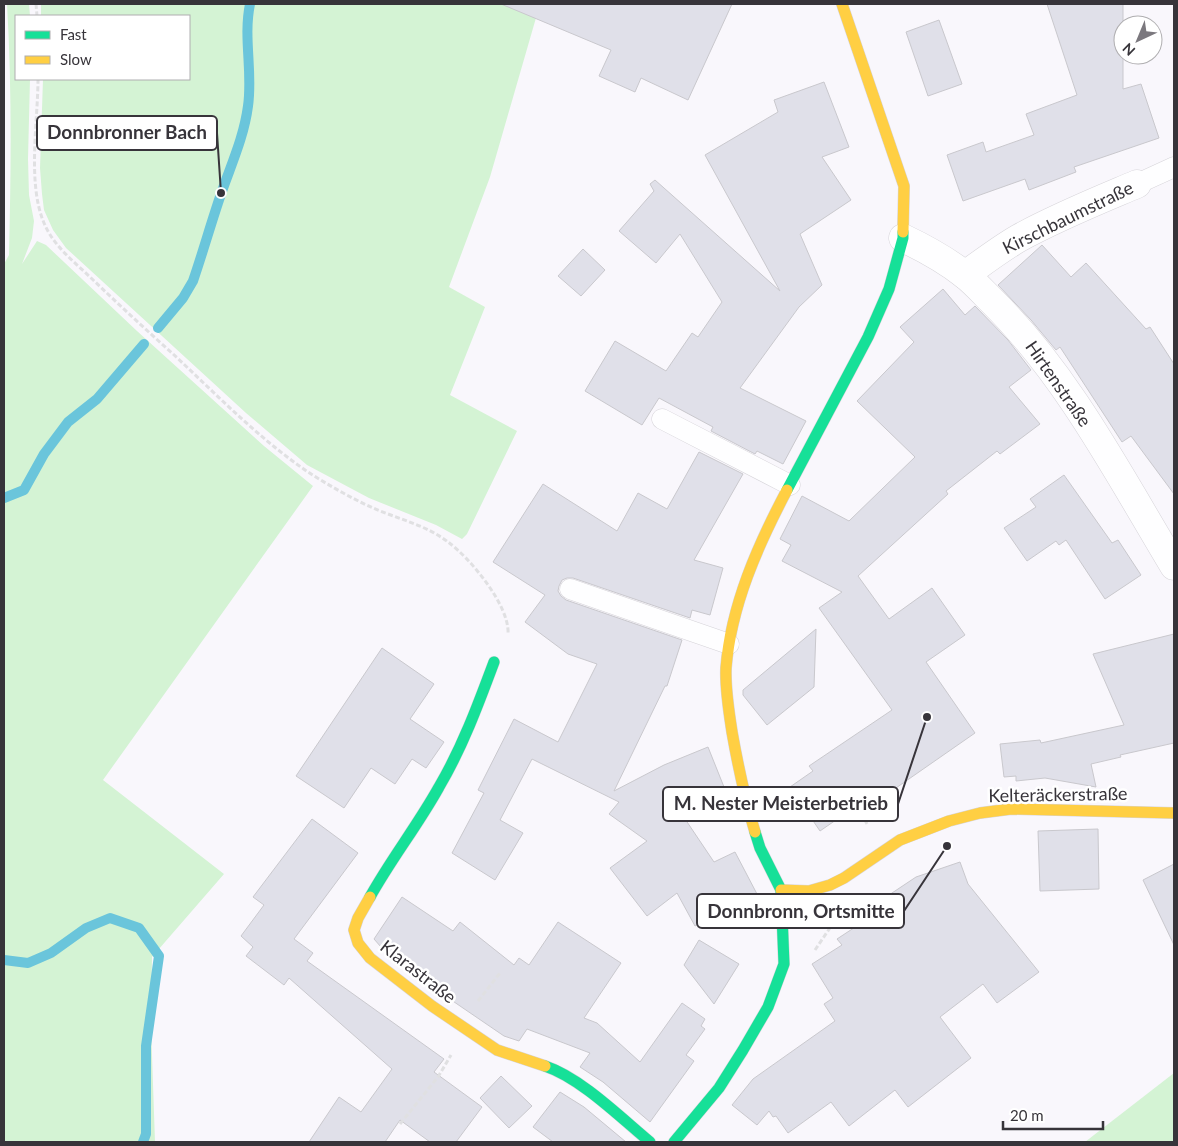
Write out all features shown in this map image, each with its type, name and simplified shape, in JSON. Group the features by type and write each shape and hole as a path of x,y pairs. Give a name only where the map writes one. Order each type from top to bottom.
{"street":[{"path":"674,1142 719,1088 768,1007 784,964 781,890 760,848 739,772 728,706 726,670 728,644 751,566 771,521 868,337 889,289 902,238 904,186 842,4"},
{"name":"Kirschbaumstraße","path":"965,275 1017,239 1052,221 1137,184"},
{"name":"Hirtenstraße","path":"902,238 926,249 965,275 1014,323 1046,362 1097,439 1174,566"},
{"name":"Klarastraße","path":"494,662 465,737 445,777 375,887 355,927 355,937 370,958 432,1006 475,1036 497,1050 552,1069 593,1094 650,1142"},
{"name":"Kelteräckerstraße","path":"781,890 809,891 830,885 844,878 900,840 949,821 980,813 1011,809 1174,813"}],"lane":[{"name":"Kirschbaumstraße","path":"1137,184 1174,168"},
{"path":"662,419 790,485"},
{"path":"570,589 728,644"}],"path":[{"path":"38,80 35,176 37,198 43,220 50,235 62,250 120,306 213,392 308,472 373,508 434,534 447,541 462,554 479,574 505,614 509,633 494,662"},
{"path":"813,953 842,912"},
{"path":"400,1124 438,1077 451,1055 475,1036"}],"green space":[{"path":"7,4 29,4 30,15 15,15 15,80 30,80 29,195 34,221 32,238 22,264 37,241 46,245 137,331 264,446 313,486 103,780 224,874 152,957 151,1026 155,1142 4,1142 4,264 9,255 10,67"},
{"path":"41,4 540,4 490,177 449,287 485,307 450,395 517,431 467,534 462,539 436,525 369,498 307,465 246,413 66,248 53,230 44,210 40,168 43,80 190,80 190,15 41,15"},
{"path":"1174,1073 1174,1142 1085,1142"}],"building":[{"path":"501,4 732,4 688,100 641,78 635,92 599,76 611,50"},
{"path":"1047,4 1123,4 1123,15 1113,15 1113,65 1123,65 1123,89 1141,84 1159,138 1074,167 1076,172 1029,190 1025,179 963,201 947,155 983,142 986,152 1034,135 1026,114 1077,95"},
{"path":"939,20 962,84 928,96 906,32"},
{"path":"824,82 849,147 822,157 851,200 800,234 822,285 799,307 740,388 806,421 783,464 757,451 755,454 711,431 713,427 659,398 642,425 585,391 615,341 666,371 692,333 698,337 722,302 680,234 656,263 619,231 654,191 650,184 655,180 780,291 705,155 778,112 774,100"},
{"path":"1042,245 1071,277 1086,263 1146,329 1150,327 1174,364 1174,494 1131,436 1122,442 1060,347 1056,350 998,285"},
{"path":"583,249 605,270 581,296 558,276"},
{"path":"943,289 965,315 975,306 1008,340 1031,370 1009,387 1040,424 1000,454 997,451 946,491 948,494 858,576 889,619 932,588 965,635 926,662 975,733 883,797 878,791 820,831 790,787 813,771 809,766 892,710 819,608 842,592 782,561 791,545 780,539 802,496 849,521 915,457 857,401 914,342 900,327"},
{"path":"699,452 743,474 694,560 723,568 710,615 692,610 690,618 573,578 562,580 558,591 566,600 682,640 667,686 665,686 614,791 664,765 708,747 724,787 677,807 714,862 735,852 757,894 695,926 677,893 647,916 610,868 647,841 609,814 619,802 532,759 500,820 523,833 495,880 452,853 484,793 478,790 514,719 558,742 597,664 568,654 525,622 545,595 493,562 543,484 617,531 638,493 667,509"},
{"path":"1064,475 1112,543 1118,540 1141,575 1105,599 1066,540 1059,545 1056,541 1027,561 1004,528 1036,507 1030,499"},
{"path":"816,629 814,687 767,725 743,695 743,690"},
{"path":"1174,634 1174,743 1120,755 1121,757 1091,764 1096,787 1045,778 1016,781 1016,776 1004,777 1000,744 1040,740 1041,743 1124,725 1093,654"},
{"path":"382,648 434,684 410,719 444,742 426,768 412,759 395,784 371,768 344,808 296,776"},
{"path":"312,819 358,853 294,939 313,953 307,961 444,1059 434,1072 482,1107 456,1142 430,1142 400,1120 385,1142 309,1142 339,1097 361,1112 392,1069 289,978 284,985 246,956 253,947 241,936 264,905 253,897"},
{"path":"1098,829 1099,889 1040,891 1038,831"},
{"path":"960,862 968,884 1039,972 997,1003 983,984 940,1017 971,1058 908,1107 895,1090 849,1126 831,1102 788,1133 776,1116 773,1117 769,1111 757,1125 732,1105 753,1079 835,1021 824,1004 833,998 812,964 842,945 837,939 875,914 871,907 916,877"},
{"path":"1174,864 1174,945 1143,880"},
{"path":"402,897 453,931 460,922 514,965 519,958 529,965 558,922 621,963 584,1018 597,1023 640,1062 682,1003 705,1019 701,1026 705,1029 686,1055 694,1061 650,1122 603,1082 580,1067 590,1053 527,1029 519,1041 504,1036 441,993 381,947 374,939"},
{"path":"699,940 739,964 714,1004 684,965"},
{"path":"501,1076 532,1106 509,1128 480,1098"},
{"path":"560,1092 584,1107 626,1142 553,1142 533,1127"}],"waterway":[{"path":"158,328 183,298 193,281 244,129 249,93 247,30 250,4"},
{"path":"4,498 24,490 44,454 68,422 97,399 144,344"},
{"path":"4,960 28,963 51,953 86,928 110,918 139,928 159,956 146,1046 146,1134 143,1142"}],"traffic: fast":[{"path":"787,490 868,337 889,289 903,232"},
{"path":"370,897 431,801 455,757 494,662"},
{"path":"674,1142 719,1088 743,1050 768,1007 784,964 781,890 760,848 755,832"},
{"path":"545,1066 559,1072 586,1089 650,1142"}],"traffic: slow":[{"path":"842,4 904,186 903,232"},
{"path":"755,832 732,732 726,668 729,645 740,598 756,554 787,490"},
{"path":"781,890 809,891 830,885 844,878 900,840 949,821 980,813 1011,809 1174,813"},
{"path":"370,897 358,918 354,930 358,943 370,958 432,1006 497,1050 545,1066"}],"place":[{"name":"Donnbronner Bach","path":"221,193"},
{"name":"M. Nester Meisterbetrieb","path":"927,717"},
{"name":"Donnbronn, Ortsmitte","path":"947,846"}]}
